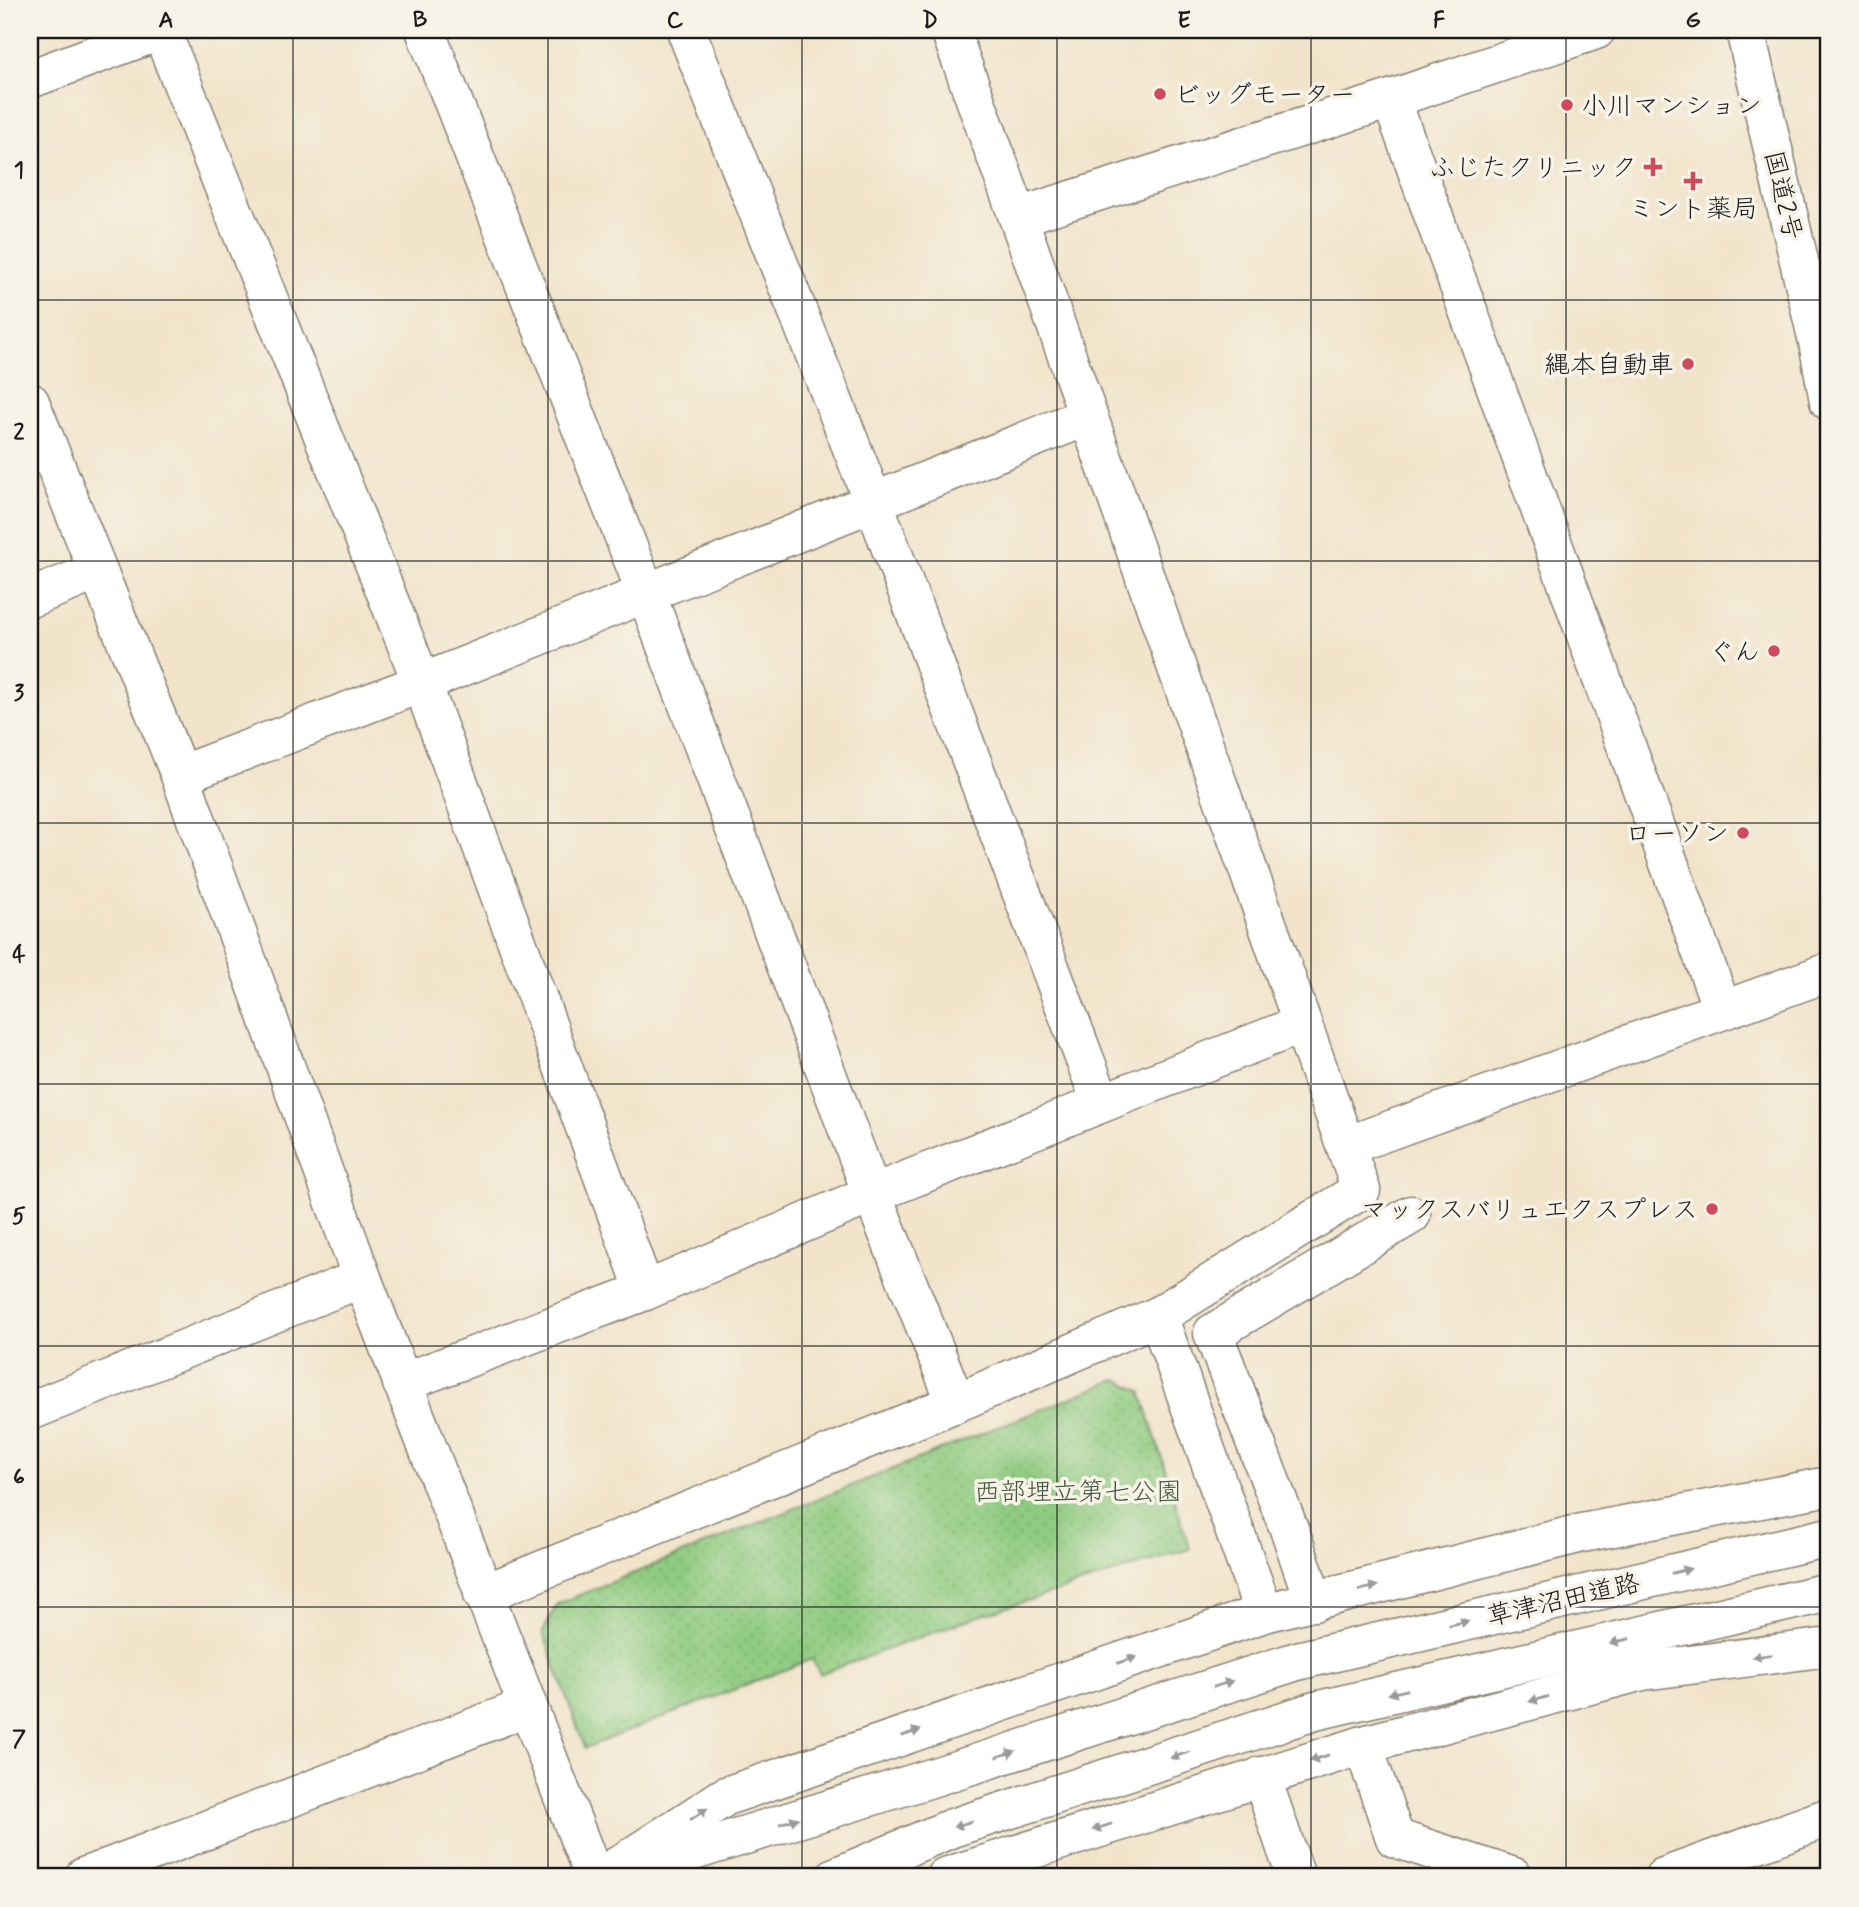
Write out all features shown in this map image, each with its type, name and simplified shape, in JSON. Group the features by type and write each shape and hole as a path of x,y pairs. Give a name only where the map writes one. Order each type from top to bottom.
{"main road":[{"path":"30,79 162,30 422,683 645,1291"},
{"path":"425,30 646,593 872,1194 956,1403"},
{"path":"686,30 873,501 1101,1102"},
{"path":"484,1594 956,1403 1158,1316 1361,1190 950,30"},
{"path":"1018,217 1391,99 1596,30"},
{"name":"国道2号","path":"1745,30 1818,342 1829,401"},
{"path":"1391,99 1722,1009"},
{"path":"30,402 180,775 362,1278 594,1877"},
{"path":"180,775 422,683 1088,416"},
{"path":"30,598 98,571"},
{"path":"1346,1146 1829,972"},
{"path":"402,1383 645,1291 872,1194 1302,1024"},
{"path":"1314,1602 1213,1333 1411,1215"},
{"path":"30,1410 362,1278"},
{"path":"1158,1316 1264,1614"},
{"path":"601,1877 726,1796 1264,1614 1582,1533 1829,1486"},
{"name":"草津沼田道路","path":"607,1877 928,1779 1297,1661 1829,1537"},
{"name":"草津沼田道路","path":"835,1877 952,1828 1315,1711 1829,1592"},
{"path":"945,1877 1363,1745 1643,1671 1829,1647"},
{"path":"91,1876 527,1707"},
{"path":"1363,1745 1395,1838 1514,1877"},
{"path":"1261,1776 1296,1877"},
{"path":"1664,1877 1829,1816"}],"green space":[{"name":"西部埋立第七公園","path":"1117,1379 1141,1391 1190,1549 964,1621 820,1674 812,1659 585,1748 543,1632 557,1604"}],"place":[{"name":"ビッグモーター","path":"1160,94"},
{"name":"小川マンション","path":"1567,105"},
{"name":"ふじたクリニック","path":"1653,167"},
{"name":"ミント薬局","path":"1693,181"},
{"name":"縄本自動車","path":"1688,364"},
{"name":"ぐん","path":"1774,651"},
{"name":"ローソン","path":"1743,833"},
{"name":"マックスバリュエクスプレス","path":"1712,1209"}]}
